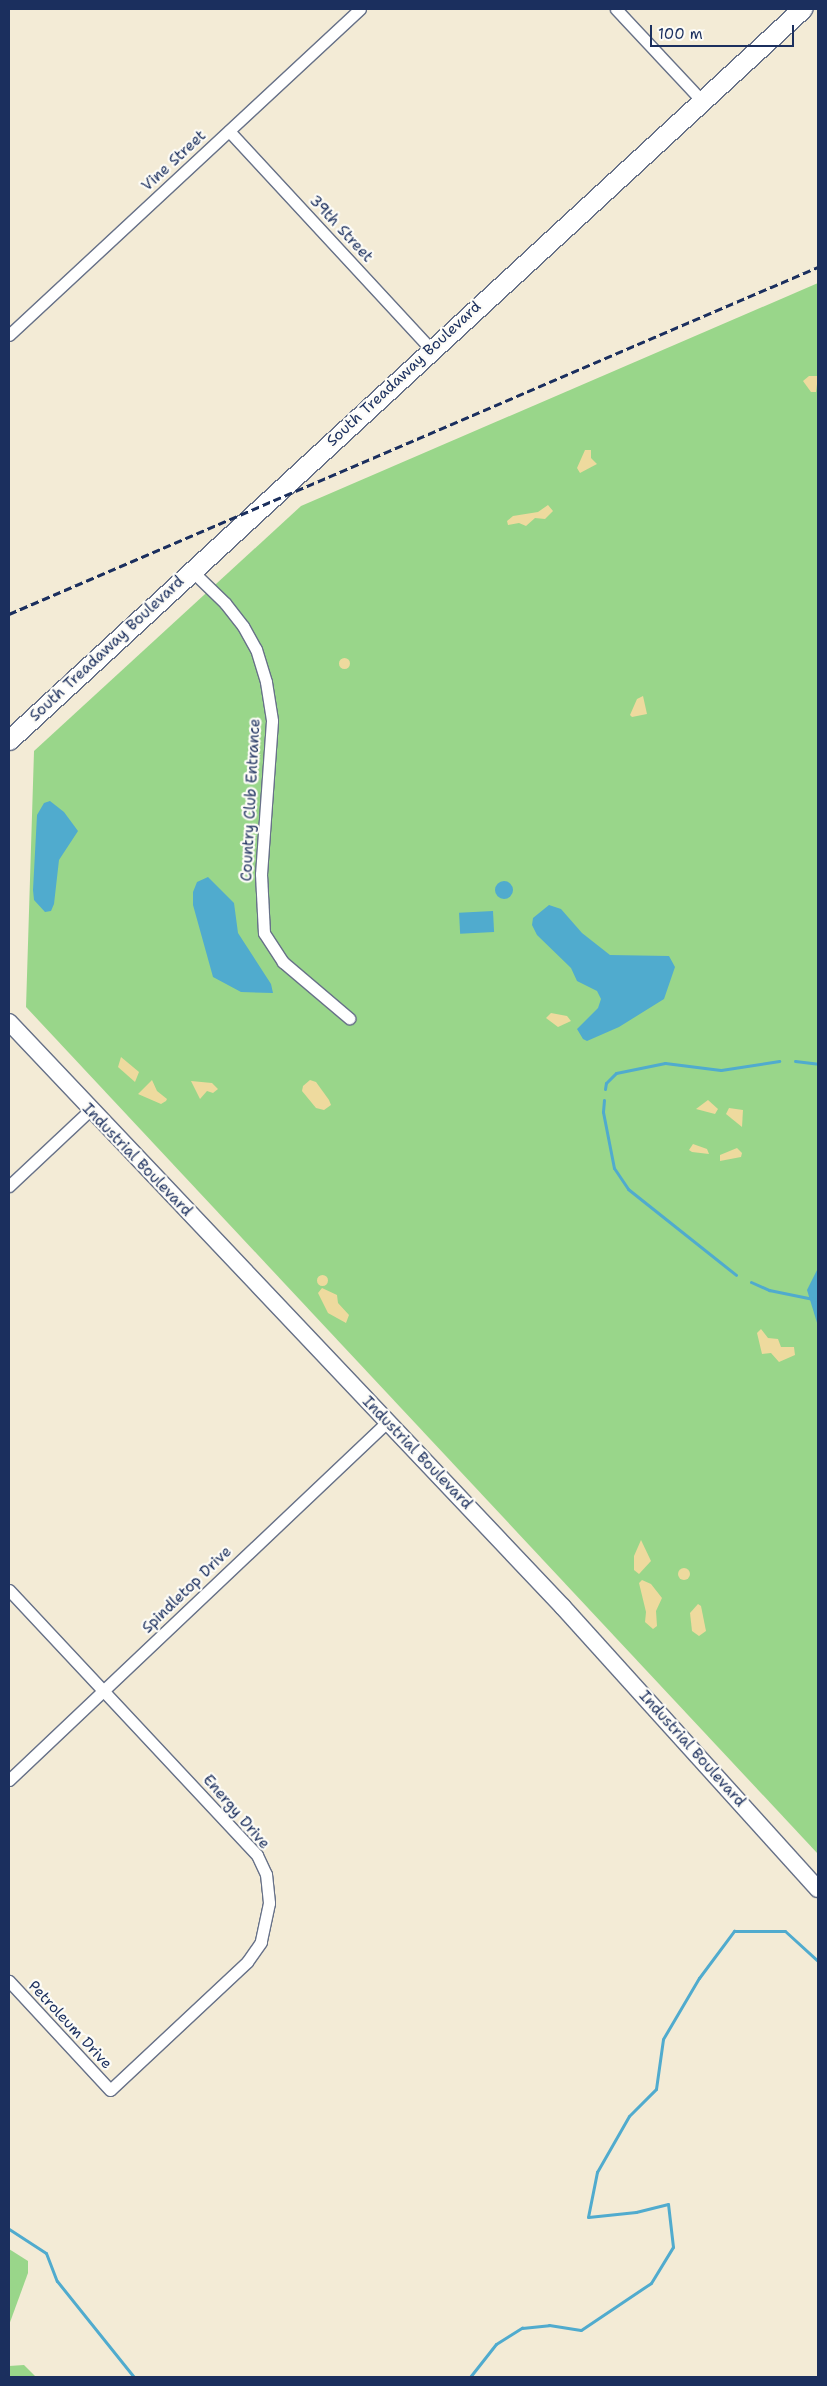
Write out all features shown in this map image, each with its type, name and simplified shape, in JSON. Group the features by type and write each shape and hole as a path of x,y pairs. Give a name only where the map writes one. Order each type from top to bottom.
{"main road":[{"name":"South Treadaway Boulevard","path":"9,740 430,348 703,102 802,9"},
{"name":"Industrial Boulevard","path":"9,1022 89,1111 563,1607 818,1889"}],"street":[{"name":"Vine Street","path":"9,335 360,9"},
{"path":"616,9 703,102"},
{"name":"39th Street","path":"229,131 430,348"},
{"name":"Country Club Entrance","path":"192,571 225,603 243,626 256,649 266,682 272,722 261,874 264,933 283,962 350,1018"},
{"path":"9,1186 89,1111"},
{"name":"Spindletop Drive","path":"9,1780 387,1422"},
{"name":"Energy Drive","path":"9,1590 257,1855 266,1874 269,1903 261,1942 247,1962 110,2090"},
{"name":"Petroleum Drive","path":"9,1981 110,2090"}],"green space":[{"path":"818,283 818,1854 26,1007 34,751 301,506"},
{"path":"9,2249 28,2261 28,2273 9,2325"},
{"path":"24,2365 36,2377 9,2377 9,2366"}],"sand":[{"path":"809,376 818,376 816,392 811,392 803,381"},
{"path":"585,450 591,450 591,458 597,464 580,473 577,468"},
{"path":"548,505 553,511 545,519 535,518 526,526 519,523 508,525 507,521 513,516 538,512"},
{"path":"344,657 350,663 344,669 338,663"},
{"path":"643,696 647,714 632,717 630,715 637,699"},
{"path":"551,1013 567,1016 571,1021 558,1027 546,1018"},
{"path":"121,1057 139,1072 135,1082 118,1067"},
{"path":"152,1080 157,1091 167,1099 161,1104 138,1094"},
{"path":"310,1080 316,1082 329,1100 331,1105 324,1110 316,1108 302,1091 303,1086"},
{"path":"191,1081 212,1083 218,1089 213,1093 207,1091 200,1099"},
{"path":"708,1100 718,1109 715,1114 696,1109"},
{"path":"729,1108 743,1110 742,1127 726,1114"},
{"path":"693,1144 707,1149 709,1154 692,1152 689,1150"},
{"path":"737,1148 742,1153 741,1157 720,1161 720,1155"},
{"path":"320,1275 324,1275 327,1280 326,1284 320,1285 317,1282 317,1278"},
{"path":"322,1288 337,1295 338,1303 349,1315 346,1323 328,1313 318,1293"},
{"path":"761,1329 768,1338 778,1339 781,1347 794,1347 795,1355 779,1362 771,1353 762,1354 757,1333"},
{"path":"641,1540 651,1561 639,1574 634,1570 634,1556"},
{"path":"682,1568 686,1568 690,1574 686,1580 682,1580 678,1576 678,1572"},
{"path":"642,1580 651,1584 662,1598 656,1611 657,1626 653,1629 645,1622 646,1612 639,1583"},
{"path":"698,1604 701,1606 706,1631 699,1636 692,1631 690,1613"}],"water":[{"path":"50,801 64,812 78,831 59,860 54,904 51,911 45,912 34,900 33,890 37,815 44,803"},
{"path":"208,877 234,903 238,933 271,984 273,993 241,992 213,977 193,905 193,892 197,882"},
{"path":"504,881 510,884 513,890 510,896 504,899 498,896 495,890 498,884"},
{"path":"549,905 561,909 582,933 610,955 669,956 675,967 664,999 619,1027 587,1041 583,1039 577,1029 598,1008 601,999 597,991 577,981 571,968 537,935 532,925 533,918"},
{"path":"493,911 494,932 460,934 459,913"},
{"path":"818,1268 818,1326 807,1290"}],"waterway":[{"path":"605,1089 606,1083 616,1073 665,1063 721,1070 779,1061"},
{"path":"795,1061 818,1064"},
{"path":"604,1100 603,1112 614,1168 628,1189 736,1275"},
{"path":"751,1282 769,1290 818,1300"},
{"path":"470,2377 496,2344 522,2328 549,2325 581,2330 651,2283 673,2247 668,2204 636,2212 588,2217 597,2172 629,2116 656,2089 663,2039 699,1978 734,1931 785,1931 818,1961"},
{"path":"9,2229 46,2253 57,2281 134,2377"}],"railway":[{"path":"9,614 818,267"}]}
